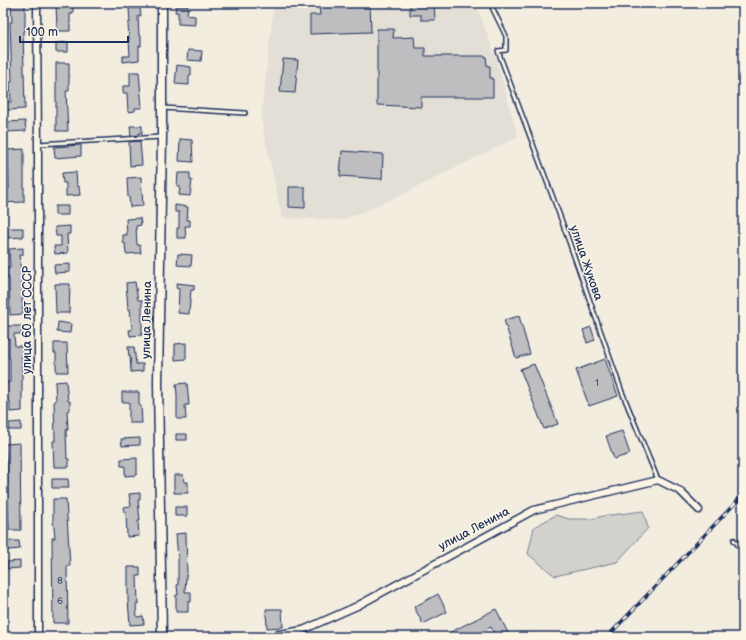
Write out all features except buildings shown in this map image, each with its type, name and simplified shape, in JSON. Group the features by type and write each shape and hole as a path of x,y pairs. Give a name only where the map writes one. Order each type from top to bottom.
{"street":[{"name":"улица 60 лет СССР","path":"37,3 38,637"},
{"name":"улица Ленина","path":"162,3 162,137 158,383 162,637"},
{"name":"улица Ленина","path":"262,637 303,630 357,606 534,510 658,480"},
{"path":"658,480 680,491 699,510"}],"lane":[{"name":"улица Жукова","path":"490,3 506,36 506,50 498,51 561,219 622,392 658,480"},
{"path":"162,108 245,113"},
{"path":"38,144 162,137"},
{"path":"734,540 743,552"}],"shaded area":[{"path":"274,3 476,3 496,58 518,137 397,197 343,220 282,218 261,119"},
{"path":"643,511 648,528 617,562 555,576 528,554 534,527 556,515 569,519 592,519 603,516"}],"railway":[{"path":"607,637 743,495"}]}
